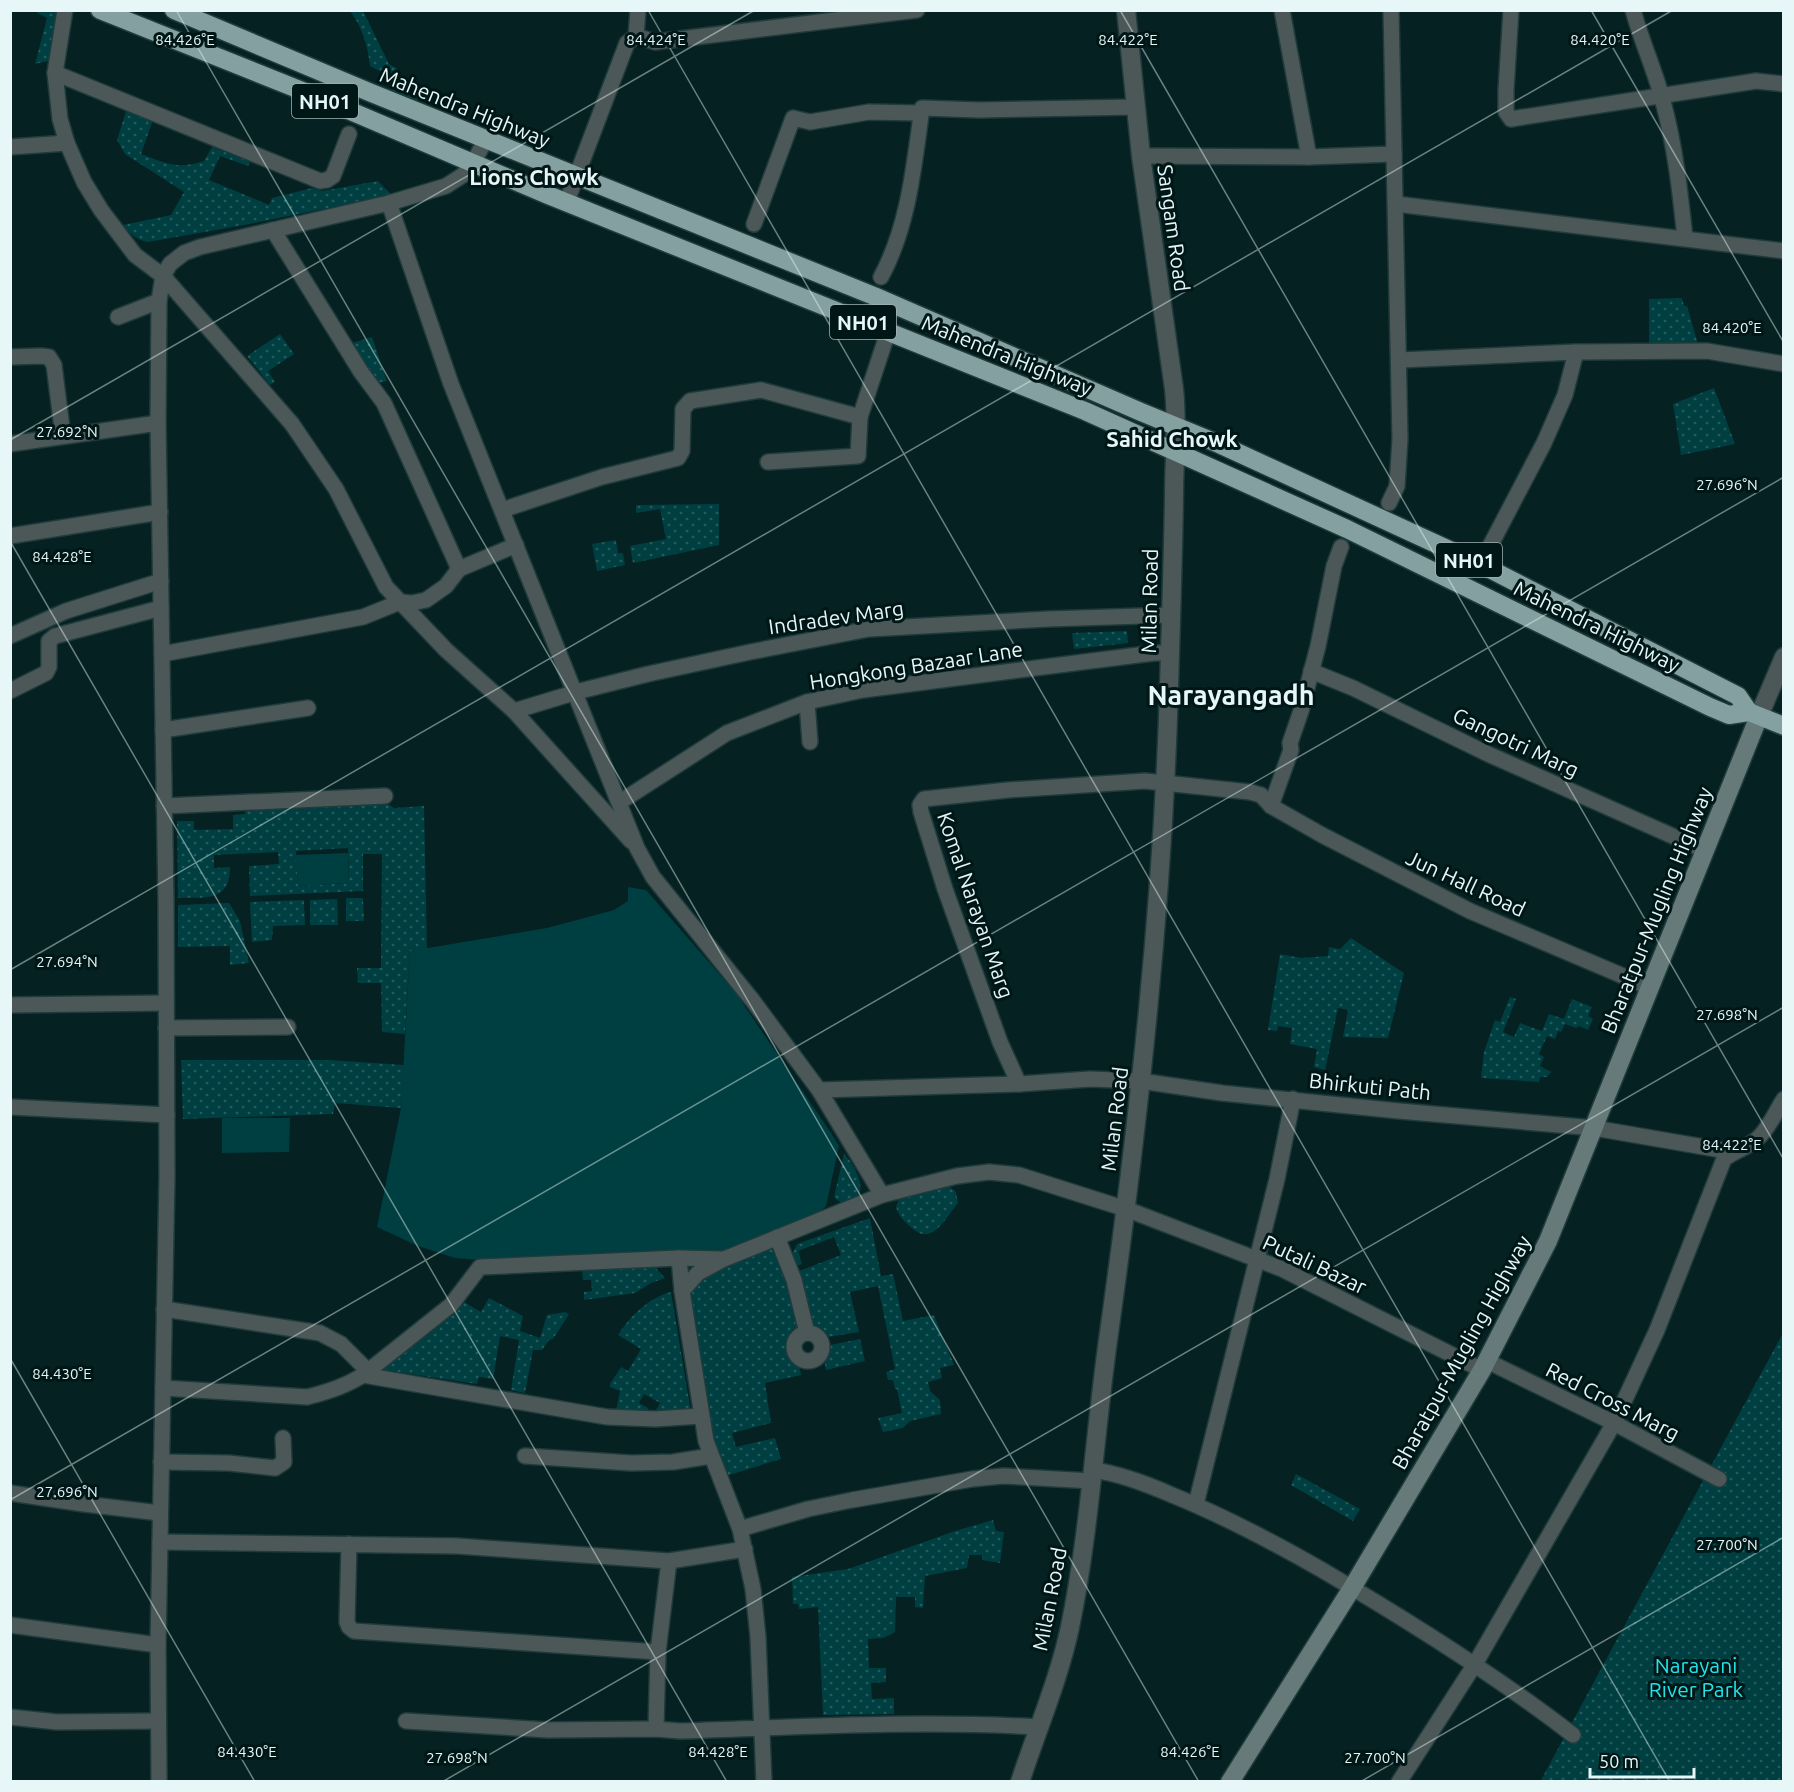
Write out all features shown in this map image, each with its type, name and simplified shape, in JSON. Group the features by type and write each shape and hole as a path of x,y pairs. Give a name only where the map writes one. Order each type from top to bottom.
{"highway":[{"name":"Mahendra Highway","path":"100,10 315,96 473,164 1085,411 1347,529 1710,707 1729,715 1754,714 1784,726"},
{"name":"Mahendra Highway","path":"174,10 874,296 1219,444 1482,565 1738,696 1754,714"}],"main road":[{"name":"Bharatpur-Mugling Highway","path":"1230,1782 1352,1588 1484,1365 1548,1241 1704,850 1754,714"}],"street":[{"path":"65,10 55,73 60,119 67,143 84,182 101,210 135,255 163,276 298,433 336,489 386,587 446,650 514,711 637,848"},
{"path":"567,201 627,43 636,36 638,10"},
{"path":"636,36 655,42 917,10"},
{"name":"Sangam Road","path":"1126,10 1141,156 1170,355 1177,427 1176,451"},
{"path":"1282,10 1309,157"},
{"path":"1389,503 1397,486 1400,439 1391,10"},
{"path":"1511,10 1506,90 1506,112 1511,119 1756,81 1784,84"},
{"path":"1633,10 1662,95 1672,136 1685,238"},
{"path":"55,73 320,181 333,176 349,134"},
{"path":"881,277 899,239 922,108 979,110 1136,107"},
{"path":"754,224 793,118 810,122 869,112 921,113"},
{"path":"159,1782 158,1645 167,1115 158,423 159,301 163,276 170,264 184,253 200,247 388,204 446,186 463,175 473,164 486,139"},
{"path":"10,147 67,143"},
{"path":"1141,156 1309,157 1394,154"},
{"path":"388,204 451,384 637,848 653,877 753,1001 819,1090 882,1195"},
{"path":"1396,204 1784,251"},
{"path":"273,230 361,372 384,403 459,569"},
{"path":"118,317 159,301"},
{"path":"768,462 856,458 860,454 860,417 888,332"},
{"path":"1400,360 1576,352 1707,351 1784,364"},
{"path":"1488,550 1544,443 1565,395 1576,352"},
{"path":"10,357 49,357 54,365 63,436"},
{"path":"502,510 602,477 678,458 682,451 683,409 690,401 761,390 860,417"},
{"path":"10,444 158,423"},
{"name":"Milan Road","path":"1020,1782 1058,1671 1070,1627 1093,1476 1107,1342 1126,1209 1157,920 1166,782 1176,451"},
{"path":"10,536 160,512"},
{"path":"162,654 363,617 400,602 412,603 426,600 446,586 459,569 516,545"},
{"path":"1271,806 1292,750 1290,743 1301,711 1334,566 1341,547"},
{"path":"10,636 66,611 161,581"},
{"path":"10,690 46,673 49,667 49,640 55,636 161,608"},
{"name":"Indradev Marg","path":"514,711 575,692 750,652 869,629 1172,615"},
{"name":"Hongkong Bazaar Lane","path":"620,802 727,733 807,702 863,690 1154,653 1170,653"},
{"path":"1754,714 1784,657"},
{"name":"Gangotri Marg","path":"1311,671 1374,698 1488,754 1704,850"},
{"path":"807,702 810,742"},
{"path":"163,730 308,708"},
{"name":"Komal Narayan Marg","path":"1019,1084 1000,1042 945,889 920,805 924,799 1008,790 1145,781 1166,782"},
{"name":"Jun Hall Road","path":"1166,782 1261,795 1271,806 1332,840 1470,911 1648,987"},
{"path":"164,806 385,796"},
{"path":"10,1005 166,1003"},
{"path":"166,1028 288,1027"},
{"name":"Bhirkuti Path","path":"819,1090 1019,1084 1090,1079 1141,1081 1222,1093 1594,1128 1733,1152"},
{"path":"1196,1504 1277,1179 1293,1099"},
{"path":"1399,1782 1475,1664 1614,1423 1656,1330 1724,1159 1759,1138 1784,1099"},
{"path":"10,1107 167,1115"},
{"name":"Putali Bazar","path":"682,1291 698,1273 724,1259 882,1195 957,1176 989,1172 1018,1175 1126,1209 1257,1259 1484,1365"},
{"path":"777,1237 794,1280 807,1333"},
{"path":"163,1388 307,1397 339,1388 366,1373 451,1305 480,1267 679,1258 724,1259"},
{"path":"679,1258 701,1416 711,1456 740,1529 753,1589 758,1637 764,1782"},
{"path":"164,1309 321,1333 341,1344 366,1373 607,1417 655,1419 701,1416"},
{"name":"Red Cross Marg","path":"1484,1365 1614,1423 1719,1479"},
{"path":"161,1462 229,1463 275,1468 284,1462 283,1438"},
{"path":"525,1456 631,1463 673,1462 711,1456"},
{"path":"740,1529 808,1509 972,1479 1003,1476 1093,1476 1108,1472 1196,1504 1267,1538 1475,1664 1573,1736"},
{"path":"10,1493 160,1513"},
{"path":"160,1542 457,1546 669,1561 746,1549"},
{"path":"349,1544 348,1622 349,1627 354,1631 658,1652"},
{"path":"656,1729 658,1652 669,1561"},
{"path":"10,1625 158,1645"},
{"path":"10,1717 57,1722 158,1720"},
{"path":"406,1721 548,1730 656,1729 680,1731 859,1723 975,1723 1038,1727"}],"green space":[{"path":"34,11 57,11 50,57 48,61 35,64 47,18"},
{"path":"350,11 363,11 389,64 398,69 398,72 419,93 417,102 390,91 387,75 370,66 364,37"},
{"path":"127,108 153,120 141,154 171,164 186,165 204,161 212,147 250,162 248,166 220,156 209,180 269,205 272,198 312,188 322,191 378,181 392,195 244,225 148,242 140,240 123,225 171,215 184,192 125,154 117,140"},
{"path":"1682,298 1684,306 1687,306 1698,344 1649,346 1649,299"},
{"path":"280,334 294,354 268,371 275,382 270,385 247,356"},
{"path":"372,337 387,381 379,383 364,366 352,343"},
{"path":"1714,388 1735,444 1681,455 1673,404"},
{"path":"719,504 719,545 633,563 630,546 666,539 660,509 636,513 636,505"},
{"path":"616,540 618,553 623,553 625,565 597,571 592,544"},
{"path":"1127,631 1128,643 1074,649 1072,633"},
{"path":"383,800 394,808 424,806 427,949 410,951 405,1034 382,1032 381,983 358,983 357,968 381,968 382,854 363,854 363,891 250,896 249,866 279,864 278,852 214,855 214,868 230,867 226,887 214,896 178,898 177,821 194,821 194,830 233,829 233,815 245,814 245,806","holes":["348,848 349,883 298,886 296,851"]},
{"path":"348,853 349,883 298,886 296,855"},
{"path":"628,887 646,890 735,992 831,1133 839,1146 826,1206 820,1212 722,1253 493,1261 455,1258 418,1246 377,1227 401,1108 410,951 547,928 614,910 628,901"},
{"path":"346,898 363,898 364,921 346,921"},
{"path":"337,899 338,925 310,925 310,900"},
{"path":"304,900 305,925 273,926 272,940 252,942 250,902"},
{"path":"229,903 240,921 249,963 230,965 230,946 178,947 178,905"},
{"path":"1351,938 1404,973 1388,1038 1343,1037 1348,1010 1338,1008 1325,1070 1314,1067 1317,1049 1290,1044 1292,1028 1278,1026 1277,1031 1268,1030 1280,954 1301,958 1328,956 1329,947 1340,949"},
{"path":"1510,997 1516,999 1503,1032 1514,1037 1520,1023 1542,1031 1549,1014 1564,1019 1572,999 1592,1007 1588,1016 1593,1019 1588,1030 1565,1024 1561,1032 1558,1031 1555,1039 1547,1036 1539,1054 1544,1057 1540,1066 1551,1072 1547,1077 1540,1077 1539,1082 1481,1078 1484,1052 1495,1020 1500,1022"},
{"path":"181,1060 329,1060 404,1065 401,1108 335,1103 333,1114 183,1119"},
{"path":"222,1118 290,1118 289,1152 222,1153"},
{"path":"844,1154 858,1175 860,1191 858,1197 841,1203 834,1197"},
{"path":"949,1186 956,1192 958,1203 944,1222 933,1232 920,1233 907,1224 899,1214 896,1207 899,1199"},
{"path":"870,1218 881,1276 893,1274 903,1321 934,1315 954,1365 940,1368 942,1378 928,1382 930,1391 940,1400 941,1414 910,1421 903,1428 883,1432 878,1418 902,1413 897,1389 895,1389 893,1380 888,1380 886,1372 895,1369 878,1286 850,1292 859,1332 828,1337 822,1329 813,1326 799,1271 841,1255 834,1237 798,1251 802,1264 797,1266 792,1254 797,1244"},
{"path":"772,1249 777,1254 799,1329 793,1334 789,1345 791,1355 799,1364 801,1375 765,1383 771,1423 732,1433 736,1447 775,1438 781,1459 726,1476 715,1451 691,1303 692,1290 707,1274"},
{"path":"654,1266 665,1278 635,1293 584,1300 584,1292 592,1291 591,1280 583,1280 582,1270"},
{"path":"671,1292 691,1412 655,1412 660,1403 644,1394 639,1403 648,1408 647,1412 616,1411 620,1391 610,1387 610,1384 621,1367 628,1371 641,1349 618,1335 641,1308"},
{"path":"489,1298 523,1316 520,1331 540,1338 547,1315 565,1312 569,1314 553,1339 549,1340 542,1350 533,1350 525,1393 511,1390 519,1340 500,1336 493,1379 479,1377 477,1384 377,1369 464,1302 481,1312"},
{"name":"Narayani River Park","path":"1783,1333 1783,1781 1540,1782 1575,1717"},
{"path":"860,1339 865,1361 826,1370 824,1360 829,1353 830,1345"},
{"path":"1296,1474 1360,1509 1353,1521 1291,1485"},
{"path":"993,1520 996,1531 1004,1532 1000,1563 982,1560 982,1555 969,1555 967,1568 925,1576 923,1608 915,1607 915,1597 896,1597 895,1632 883,1638 868,1639 869,1668 886,1668 886,1682 871,1683 872,1699 894,1698 894,1714 823,1715 818,1607 799,1609 798,1604 793,1604 792,1577 848,1569"}],"district":[{"name":"Lions Chowk","path":"534,176"},
{"name":"Sahid Chowk","path":"1172,438"},
{"name":"Narayangadh","path":"1231,695"}]}
